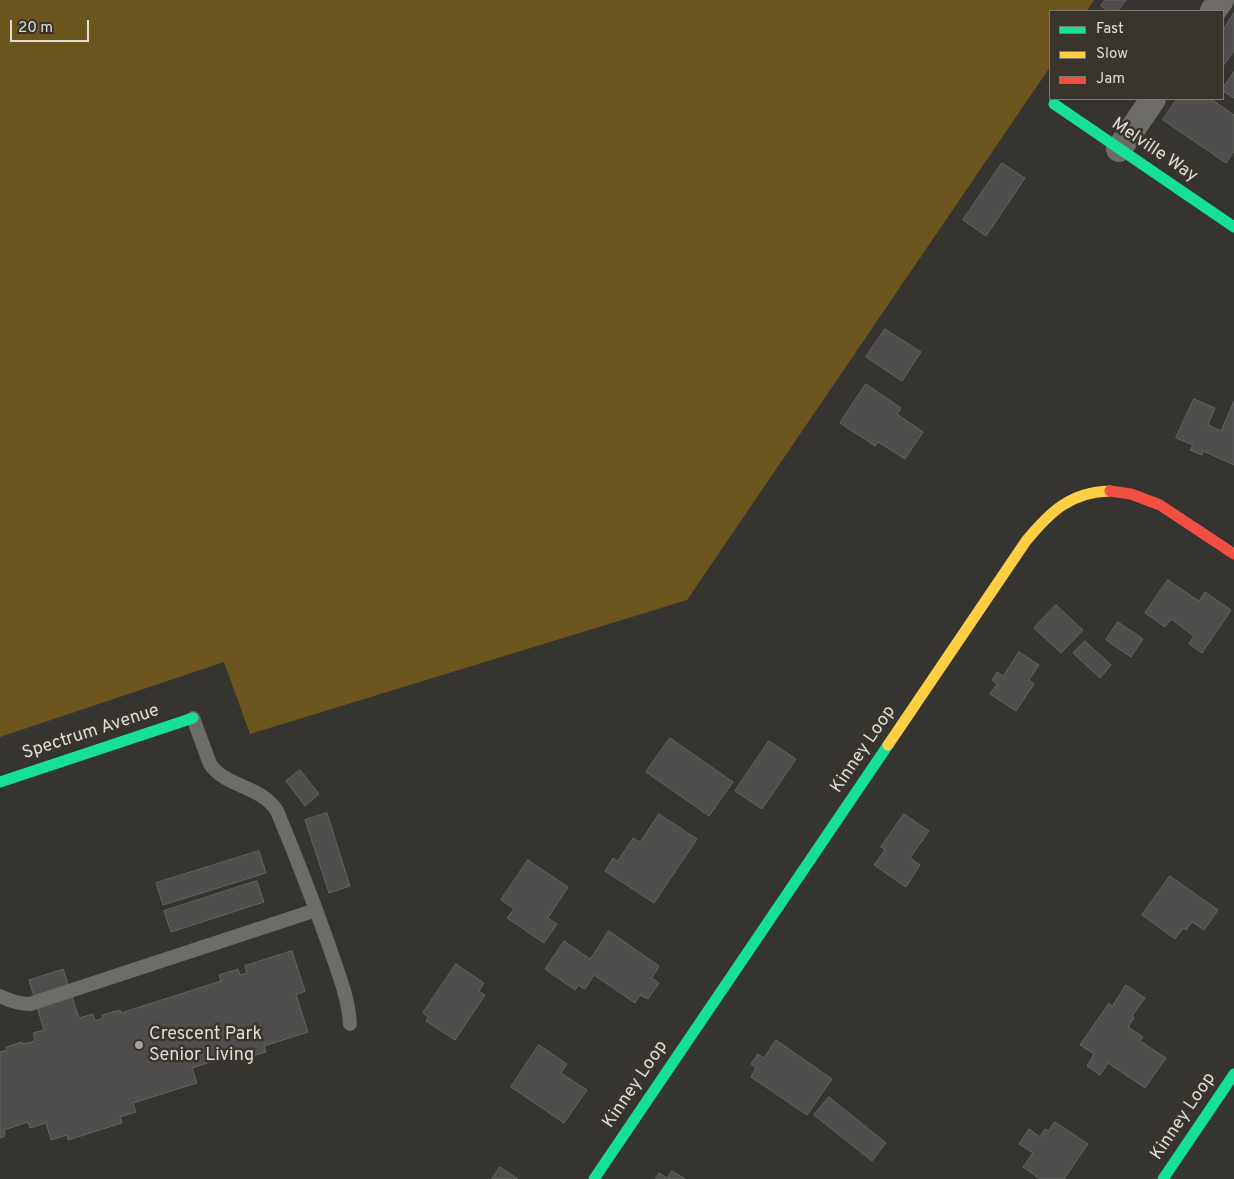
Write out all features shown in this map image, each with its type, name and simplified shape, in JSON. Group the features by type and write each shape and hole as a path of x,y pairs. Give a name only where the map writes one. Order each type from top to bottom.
{"street":[{"path":"1119,149 1152,100"},
{"name":"Melville Way","path":"1054,104 1234,227"},
{"name":"Kinney Loop","path":"594,1179 1026,541 1050,515 1078,496 1095,492 1128,494 1161,505 1234,554"},
{"name":"Spectrum Avenue","path":"0,782 193,718"},
{"name":"Kinney Loop","path":"1163,1179 1234,1074"}],"lane":[{"path":"193,718 210,764 214,769 218,773 252,790 274,806 316,910 345,993 350,1024"},
{"path":"0,996 20,1004 30,1004 316,910"}],"shaded area":[{"path":"0,0 1094,0 1088,10 1049,10 1049,68 687,600 250,734 224,662 0,737"}],"building":[{"path":"1105,0 1126,0 1119,10 1107,10 1101,6"},
{"path":"1234,13 1234,51 1224,65 1224,28"},
{"path":"1234,72 1234,98 1224,92 1224,87"},
{"path":"1176,100 1212,100 1234,115 1234,151 1226,163 1163,120"},
{"path":"1002,163 1025,178 986,236 963,220"},
{"path":"885,329 921,352 902,381 866,357"},
{"path":"866,384 901,408 897,414 923,432 905,459 878,442 875,446 840,423"},
{"path":"1194,399 1215,408 1208,425 1221,431 1234,401 1234,465 1203,451 1202,455 1190,450 1193,445 1176,438"},
{"path":"1168,580 1199,601 1205,592 1231,610 1202,653 1189,644 1194,636 1171,619 1165,627 1145,613"},
{"path":"1056,605 1083,630 1061,653 1034,628"},
{"path":"1118,622 1143,639 1131,657 1106,640"},
{"path":"1085,641 1111,665 1100,678 1073,653"},
{"path":"1019,652 1039,665 1029,680 1034,684 1016,711 990,694 997,684 992,680 997,672 1003,676"},
{"path":"670,738 733,782 709,816 646,772"},
{"path":"769,741 796,759 762,809 735,791"},
{"path":"300,770 319,794 305,806 286,781"},
{"path":"327,813 350,886 329,893 305,820"},
{"path":"659,814 697,839 654,903 605,871 613,858 618,861 633,838 640,842"},
{"path":"904,814 929,831 910,858 920,865 906,887 874,865 885,850 881,847"},
{"path":"259,851 266,873 163,905 156,883"},
{"path":"528,860 568,887 548,918 557,924 544,943 507,918 514,909 501,900"},
{"path":"1170,876 1218,910 1204,930 1192,922 1186,930 1183,928 1175,939 1142,915"},
{"path":"257,881 264,902 171,932 164,911"},
{"path":"609,931 659,966 652,978 659,983 648,999 640,995 635,1003 594,975 585,989 578,985 575,990 545,969 564,941 590,959"},
{"name":"Crescent Park Senior Living","path":"292,951 305,991 296,995 308,1032 264,1046 266,1052 246,1058 244,1051 192,1068 197,1083 133,1103 136,1112 120,1117 122,1123 68,1140 67,1135 51,1140 46,1123 30,1128 28,1122 4,1130 5,1136 0,1138 0,1052 7,1050 6,1047 22,1042 23,1044 35,1041 33,1033 44,1030 29,980 63,969 79,1018 93,1014 95,1021 103,1018 102,1015 120,1010 121,1013 221,981 219,975 238,969 240,975 247,973 245,966"},
{"path":"456,964 484,983 479,991 485,995 455,1040 426,1021 428,1017 423,1013"},
{"path":"1126,985 1145,998 1132,1016 1134,1018 1128,1027 1143,1037 1140,1041 1166,1058 1145,1088 1108,1063 1100,1075 1087,1066 1094,1054 1080,1045 1109,1003 1112,1006"},
{"path":"776,1040 832,1079 807,1115 751,1077 756,1068 751,1064 758,1054 764,1058"},
{"path":"539,1045 567,1064 561,1073 587,1090 564,1123 511,1087"},
{"path":"829,1097 886,1143 872,1161 814,1115"},
{"path":"1055,1122 1088,1144 1064,1179 1040,1179 1023,1167 1033,1153 1019,1144 1029,1129 1040,1137 1045,1129 1048,1131"},
{"path":"500,1167 518,1179 492,1179"},
{"path":"672,1171 685,1179 655,1179 659,1173 667,1178"}],"traffic: fast":[{"path":"1054,104 1234,227"},
{"path":"0,782 193,718"},
{"path":"594,1179 888,745"},
{"path":"1163,1179 1234,1074"}],"traffic: slow":[{"path":"888,745 1026,541 1044,521 1072,500 1083,495 1110,491"}],"traffic: jam":[{"path":"1110,491 1131,494 1160,505 1234,554"}],"place":[{"name":"Crescent Park Senior Living","path":"139,1045"}]}
